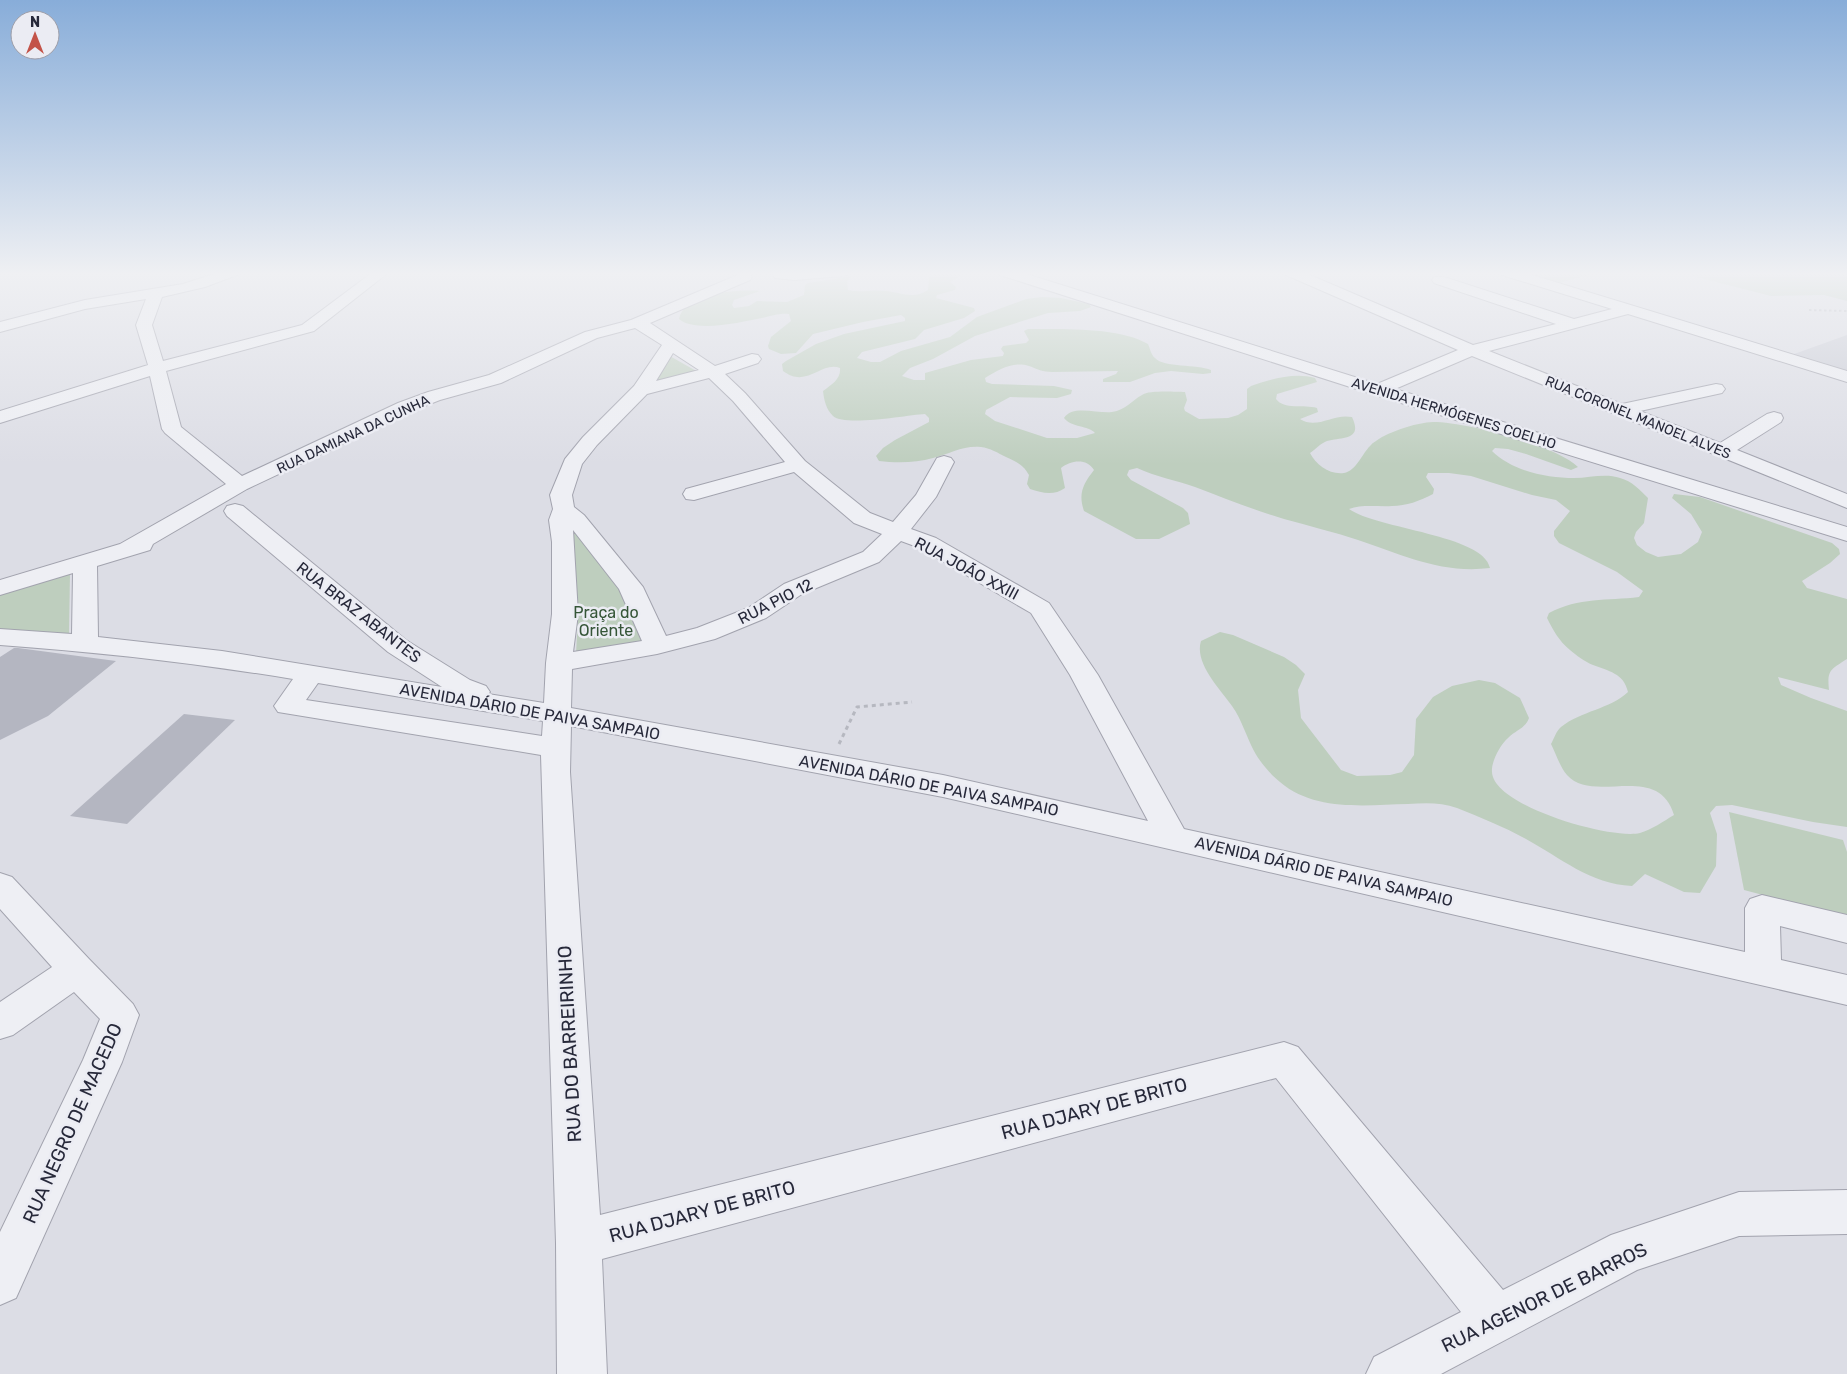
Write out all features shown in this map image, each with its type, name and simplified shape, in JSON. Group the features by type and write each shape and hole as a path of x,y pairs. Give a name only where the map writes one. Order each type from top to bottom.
{"street":[{"path":"147,336 172,430 240,485 235,511"},
{"path":"0,417 157,368 277,336"},
{"name":"RUA DAMIANA DA CUNHA","path":"125,551 240,485 405,407 434,396 495,379 589,336"},
{"name":"RUA JOÃO XXIII","path":"659,336 713,372 739,397 798,465 862,518 896,533 928,543 1040,608 1084,675 1172,836"},
{"name":"AVENIDA HERMÓGENES COELHO","path":"1208,336 1847,534"},
{"name":"RUA CORONEL MANOEL ALVES","path":"1440,336 1722,451 1842,495"},
{"path":"1378,390 1472,350 1526,336"},
{"path":"1713,336 1847,377"},
{"name":"RUA DO BARREIRINHO","path":"582,1374 579,1243 555,772 559,663 565,614 563,542 560,520 564,509 561,495 572,463 590,441 641,390 670,344"},
{"path":"641,390 713,372 752,358"},
{"path":"1620,410 1716,389"},
{"path":"0,399 24,410"},
{"path":"1722,451 1774,418"},
{"name":"RUA PIO 12","path":"559,663 657,646 706,634 758,612 793,589 871,557 896,533 925,496 944,462"},
{"path":"694,494 798,465"},
{"path":"564,509 576,520 631,587 657,646"},
{"name":"RUA DAMIANA DA CUNHA","path":"0,588 185,533 235,511"},
{"name":"RUA BRAZ ABANTES","path":"235,511 396,646 460,686 520,708"},
{"path":"84,564 85,643"},
{"name":"AVENIDA DÁRIO DE PAIVA SAMPAIO","path":"4,639 85,643 222,659 520,708 556,731 829,765 943,786 1172,836 1847,990"},
{"path":"311,674 288,706 556,731"},
{"name":"RUA NEGRO DE MACEDO","path":"0,886 76,970 120,1015 102,1062 0,1282"},
{"path":"1763,971 1762,908 1847,929"},
{"path":"0,1023 76,970"},
{"name":"RUA DJARY DE BRITO","path":"579,1243 1284,1058 1497,1319"},
{"name":"RUA AGENOR DE BARROS","path":"1392,1374 1627,1251 1739,1214 1847,1212"}],"path":[{"path":"829,765 857,707 912,702"}],"shaded area":[{"path":"1847,336 1847,372 1791,355"}],"green space":[{"path":"811,336 796,353 781,354 769,349 771,337"},
{"path":"838,336 918,336 915,339 862,352 857,358 871,362 880,362 901,351 951,336 975,336 933,359 910,368 902,376 914,380 925,380 925,373 971,360 1003,356 1004,353 1001,349 1003,346 1026,343 1029,340 1027,336 1129,336 1148,344 1152,355 1159,361 1173,365 1205,368 1211,370 1211,373 1171,371 1155,373 1130,382 1103,382 1103,379 1116,374 1118,371 1049,372 1029,366 1011,365 985,378 986,382 992,384 1054,386 1072,390 1071,394 1057,398 1010,397 986,410 985,414 995,421 1047,438 1077,438 1095,433 1064,418 1073,411 1112,412 1125,407 1145,393 1185,392 1187,400 1184,408 1185,411 1199,419 1228,418 1238,415 1247,409 1247,389 1251,386 1283,377 1307,376 1315,378 1317,382 1277,394 1276,399 1289,406 1317,408 1318,412 1300,419 1306,422 1313,423 1345,416 1352,417 1355,424 1355,430 1350,436 1327,441 1310,453 1320,465 1329,471 1348,472 1371,445 1388,434 1420,424 1433,422 1448,423 1487,430 1531,443 1567,459 1578,467 1571,470 1508,449 1495,448 1492,451 1509,464 1530,472 1564,478 1609,476 1624,479 1632,484 1648,498 1644,523 1636,532 1634,538 1637,545 1646,552 1658,557 1681,554 1698,542 1702,532 1691,514 1672,498 1674,494 1700,497 1832,543 1839,549 1840,554 1830,563 1802,581 1807,588 1847,599 1847,659 1829,674 1829,690 1778,677 1781,685 1847,711 1847,827 1732,805 1716,806 1710,813 1717,834 1716,866 1700,893 1684,892 1645,874 1632,886 1617,884 1589,875 1509,830 1451,806 1426,803 1341,805 1309,798 1294,792 1269,772 1259,759 1235,711 1205,667 1201,658 1201,641 1220,632 1233,635 1284,657 1296,665 1305,674 1298,690 1301,718 1341,770 1357,776 1390,775 1402,772 1414,755 1416,719 1433,697 1452,686 1479,680 1495,683 1520,698 1529,718 1523,727 1505,741 1497,754 1492,772 1497,785 1511,797 1532,808 1581,826 1625,834 1644,832 1657,825 1674,815 1666,799 1654,790 1640,787 1592,786 1578,783 1567,775 1551,744 1559,729 1569,722 1621,698 1628,692 1623,681 1615,674 1587,662 1566,647 1547,618 1549,613 1571,604 1593,600 1639,597 1643,591 1617,572 1559,543 1554,536 1554,531 1570,511 1556,500 1532,495 1471,476 1449,473 1428,473 1426,477 1434,489 1433,494 1418,501 1397,506 1365,506 1349,509 1382,522 1450,540 1469,548 1483,557 1490,568 1455,568 1422,562 1349,537 1239,504 1137,468 1129,470 1127,475 1131,480 1183,508 1188,513 1190,524 1159,539 1136,539 1084,511 1081,499 1083,489 1094,470 1083,462 1069,463 1061,468 1065,488 1061,491 1048,493 1030,489 1027,484 1029,475 1022,466 997,452 984,448 963,449 920,461 879,461 876,456 883,448 929,422 929,418 925,414 877,420 850,420 833,416 825,401 823,391 833,384 839,375 840,368 826,368 807,376 799,377 792,376 783,371 782,364 816,344"},
{"path":"668,355 698,372 649,384"},
{"name":"Praça do Oriente","path":"566,518 619,586 648,645 576,654 578,616"},
{"path":"70,573 69,635 0,632 0,594"},
{"path":"1729,812 1843,840 1847,852 1847,917 1744,890"}],"building":[{"path":"14,648 116,661 48,716 0,740 0,657"},
{"path":"184,714 235,720 127,824 70,816"}]}
